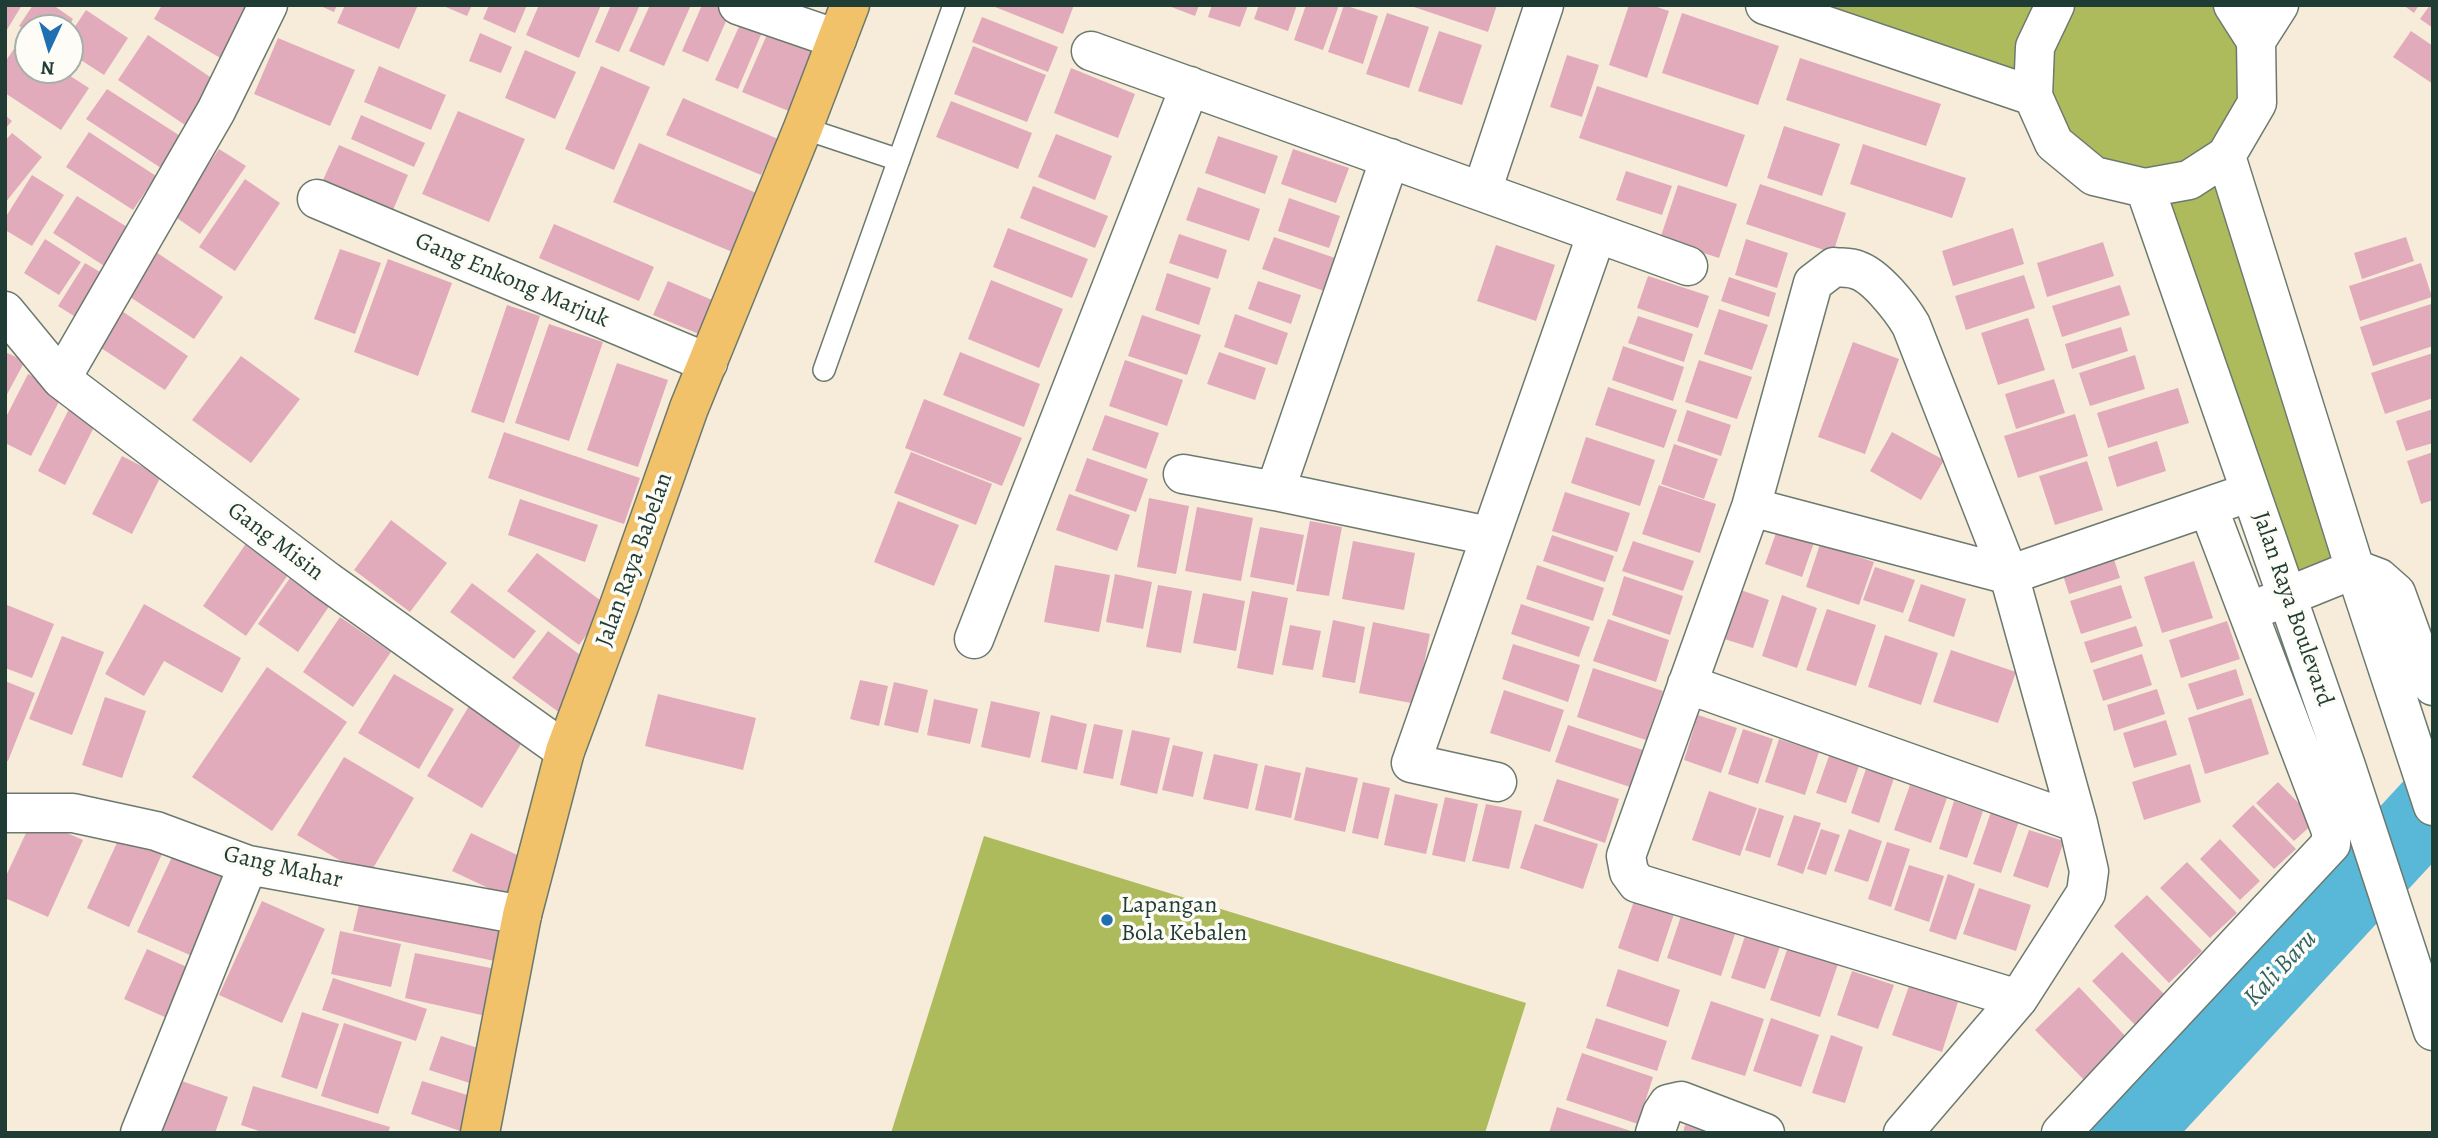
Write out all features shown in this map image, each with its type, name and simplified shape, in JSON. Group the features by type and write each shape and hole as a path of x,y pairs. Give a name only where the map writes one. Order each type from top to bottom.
{"main road":[{"name":"Jalan Raya Babelan","path":"480,1133 522,915 565,751 689,408 844,22"}],"street":[{"path":"61,379 216,111 268,5"},
{"path":"738,5 844,22"},
{"path":"1482,191 1545,5"},
{"path":"1765,5 2033,96"},
{"path":"2055,5 2035,47 2033,96 2054,143 2094,176 2145,188 2189,180 2226,156 2257,103 2256,41 2233,5"},
{"path":"2256,41 2279,5"},
{"path":"1091,51 1688,266"},
{"path":"974,639 1190,86"},
{"path":"2226,156 2355,569 2433,806"},
{"path":"1275,491 1390,159"},
{"name":"Jalan Raya Boulevard","path":"2145,188 2288,595 2433,1031"},
{"name":"Gang Enkong Marjuk","path":"317,199 708,363"},
{"path":"1497,782 1411,764 1597,233"},
{"path":"1903,1133 2018,999 2085,893 2088,863 2009,575 1911,325 1900,306 1858,270 1835,267 1813,283 1751,507 1626,856 1629,872 1637,883 2018,999"},
{"name":"Gang Misin","path":"5,311 61,379 327,581 565,751"},
{"path":"1183,474 1489,536"},
{"path":"1751,507 2009,575 2252,491"},
{"path":"2061,1133 2331,844 2331,831 2208,507"},
{"path":"2248,613 2355,569 2379,578 2396,593 2428,681 2433,686"},
{"path":"1687,684 2078,823"},
{"name":"Gang Mahar","path":"5,813 73,813 156,831 248,865 522,915"},
{"path":"140,1133 248,865"},
{"path":"1656,1133 1668,1104 1681,1101 1765,1133"}],"lane":[{"path":"824,370 954,5"},
{"path":"803,128 899,160"}],"green space":[{"path":"1765,5 2279,5 2226,156 2355,569 2288,595 2145,188 2094,176 2033,96"},
{"name":"Lapangan Bola Kebalen","path":"984,836 1526,1003 1485,1133 891,1133"}],"building":[{"path":"5,5 22,5 14,14 5,33"},
{"path":"33,5 53,5 66,14 27,14"},
{"path":"162,5 254,5 222,59 154,19"},
{"path":"318,5 337,5 334,12"},
{"path":"345,5 418,5 399,49 337,23"},
{"path":"441,5 472,5 467,16"},
{"path":"489,5 527,5 515,33 483,19"},
{"path":"539,5 601,5 579,58 526,35"},
{"path":"611,5 640,5 619,52 595,42"},
{"path":"650,5 691,5 664,66 629,51"},
{"path":"702,5 721,5 731,10 708,62 682,51"},
{"path":"990,5 1074,5 1063,34"},
{"path":"1166,5 1199,5 1195,16"},
{"path":"1212,5 1248,5 1240,27 1208,17"},
{"path":"1259,5 1297,5 1288,31 1254,19"},
{"path":"1306,5 1339,5 1323,50 1294,40"},
{"path":"1344,5 1378,16 1363,64 1328,52"},
{"path":"1408,5 1497,5 1488,32"},
{"path":"1629,5 1651,5 1669,11 1647,78 1609,65"},
{"path":"2403,5 2419,5 2414,13"},
{"path":"2430,5 2433,5 2433,28 2420,19"},
{"path":"86,10 128,38 104,75 84,62 83,14"},
{"path":"1387,13 1429,27 1409,88 1366,74"},
{"path":"1682,13 1779,46 1758,105 1662,73"},
{"path":"982,17 1058,47 1048,72 972,42"},
{"path":"742,20 763,30 738,89 715,80"},
{"path":"772,23 825,46 796,114 742,92"},
{"path":"1439,31 1482,45 1462,105 1418,91"},
{"path":"2411,31 2433,46 2433,84 2393,57"},
{"path":"480,33 512,47 501,73 469,61"},
{"path":"148,35 222,85 191,129 118,80"},
{"path":"278,38 355,70 330,126 254,94"},
{"path":"973,46 1046,75 1027,122 954,94"},
{"path":"14,49 14,84 83,84 89,88 61,130 5,93 5,62"},
{"path":"525,50 576,72 555,119 505,98"},
{"path":"1567,55 1599,65 1582,117 1550,107"},
{"path":"1800,58 1941,104 1926,146 1786,100"},
{"path":"379,66 446,95 431,130 364,102"},
{"path":"601,66 650,87 614,170 565,149"},
{"path":"1071,68 1135,94 1118,138 1054,113"},
{"path":"1597,86 1745,135 1727,187 1579,138"},
{"path":"107,89 185,139 164,170 86,119"},
{"path":"683,98 778,139 761,175 666,135"},
{"path":"951,101 1032,133 1018,169 936,137"},
{"path":"458,111 525,139 489,222 422,194"},
{"path":"5,115 12,121 5,129"},
{"path":"361,115 425,143 414,167 351,139"},
{"path":"1784,126 1840,144 1822,196 1767,178"},
{"path":"89,132 156,176 133,210 66,167"},
{"path":"12,133 42,157 5,203 5,141"},
{"path":"1056,134 1112,156 1095,200 1038,177"},
{"path":"1218,136 1278,156 1265,194 1205,173"},
{"path":"639,143 761,195 737,254 613,202"},
{"path":"1863,144 1966,178 1952,218 1850,184"},
{"path":"339,145 408,175 393,210 323,180"},
{"path":"219,149 246,166 200,234 174,216"},
{"path":"1293,149 1349,168 1336,203 1281,184"},
{"path":"1626,171 1672,186 1662,215 1616,200"},
{"path":"32,175 64,195 32,246 5,230 5,218"},
{"path":"245,179 280,203 235,271 199,247"},
{"path":"1760,184 1846,213 1833,253 1746,224"},
{"path":"1678,185 1737,204 1719,258 1660,239"},
{"path":"1033,186 1108,216 1095,248 1020,218"},
{"path":"1198,187 1260,209 1249,241 1186,220"},
{"path":"77,196 132,230 109,269 53,233"},
{"path":"1289,198 1340,216 1329,248 1278,231"},
{"path":"554,224 654,267 639,301 539,258"},
{"path":"1008,228 1088,259 1072,298 993,267"},
{"path":"2013,228 2024,264 1953,286 1942,251"},
{"path":"1179,234 1227,250 1218,279 1169,263"},
{"path":"1274,237 1335,258 1324,291 1262,269"},
{"path":"2406,237 2414,261 2362,279 2354,253"},
{"path":"45,239 81,262 59,295 24,273"},
{"path":"1746,239 1788,253 1777,288 1735,275"},
{"path":"2103,242 2114,276 2047,297 2037,263"},
{"path":"1496,245 1555,265 1536,321 1477,301"},
{"path":"340,249 381,263 355,334 314,319"},
{"path":"156,252 223,297 194,339 127,295"},
{"path":"388,259 452,283 418,376 354,352"},
{"path":"85,263 110,278 82,321 58,306"},
{"path":"2421,263 2432,297 2360,321 2349,286"},
{"path":"1167,273 1211,288 1199,325 1155,310"},
{"path":"2024,275 2035,308 1966,330 1955,296"},
{"path":"1648,276 1709,296 1698,328 1637,308"},
{"path":"1729,277 1776,293 1769,317 1721,301"},
{"path":"991,280 1063,309 1039,368 968,339"},
{"path":"668,281 726,306 711,339 653,315"},
{"path":"1258,281 1301,295 1291,324 1248,309"},
{"path":"2120,285 2130,315 2062,337 2052,306"},
{"path":"2431,304 2433,346 2373,366 2360,327"},
{"path":"507,305 540,316 504,423 471,412"},
{"path":"1719,309 1768,325 1752,370 1704,354"},
{"path":"122,311 188,356 165,390 98,346"},
{"path":"1235,314 1288,333 1277,365 1224,347"},
{"path":"1142,315 1201,335 1187,375 1128,356"},
{"path":"1638,316 1693,334 1684,362 1628,343"},
{"path":"2028,318 2045,370 1998,385 1981,333"},
{"path":"549,324 603,342 569,441 515,423"},
{"path":"2121,327 2128,351 2072,369 2065,344"},
{"path":"1853,342 1899,359 1865,454 1818,437"},
{"path":"1623,346 1684,367 1673,401 1612,380"},
{"path":"5,352 25,361 5,398"},
{"path":"960,352 1040,384 1024,427 943,395"},
{"path":"1219,352 1266,368 1255,400 1207,384"},
{"path":"2433,353 2433,398 2385,414 2371,373"},
{"path":"2135,355 2145,389 2090,406 2079,373"},
{"path":"241,356 300,399 251,463 192,420"},
{"path":"1125,360 1183,380 1167,426 1109,406"},
{"path":"1699,360 1752,377 1737,419 1685,402"},
{"path":"617,363 668,380 638,467 587,450"},
{"path":"28,374 64,392 31,456 5,443 5,419"},
{"path":"2054,379 2065,413 2016,429 2005,394"},
{"path":"1608,387 1677,410 1664,448 1595,425"},
{"path":"2178,388 2189,423 2108,448 2097,413"},
{"path":"924,399 1022,438 1002,486 905,448"},
{"path":"72,403 99,417 65,485 38,471"},
{"path":"2433,409 2433,443 2406,451 2396,421"},
{"path":"1687,410 1731,425 1721,456 1677,441"},
{"path":"2075,414 2088,456 2018,478 2004,436"},
{"path":"1105,415 1159,433 1146,469 1092,450"},
{"path":"504,432 640,478 624,524 488,478"},
{"path":"1892,432 1944,460 1921,500 1870,471"},
{"path":"1586,437 1655,460 1640,506 1571,483"},
{"path":"2157,441 2166,471 2117,487 2108,457"},
{"path":"1674,444 1718,459 1704,499 1661,484"},
{"path":"911,452 992,484 976,525 894,493"},
{"path":"2433,452 2433,500 2421,504 2407,461"},
{"path":"122,456 161,476 132,534 92,514"},
{"path":"1087,458 1148,479 1136,512 1075,491"},
{"path":"2087,461 2103,510 2055,525 2039,476"},
{"path":"1659,485 1716,504 1700,553 1642,534"},
{"path":"1565,492 1630,513 1617,552 1552,531"},
{"path":"1069,494 1130,515 1117,551 1056,530"},
{"path":"1149,498 1189,506 1176,574 1137,567"},
{"path":"520,499 598,525 585,562 508,535"},
{"path":"898,501 959,525 934,586 874,562"},
{"path":"1197,507 1253,518 1241,581 1185,571"},
{"path":"391,520 447,563 410,612 354,570"},
{"path":"1310,521 1342,527 1329,596 1296,591"},
{"path":"1780,522 1817,534 1802,577 1765,564"},
{"path":"1260,527 1304,535 1294,585 1250,577"},
{"path":"1552,535 1614,556 1605,582 1543,561"},
{"path":"1353,541 1415,553 1404,610 1342,599"},
{"path":"1633,541 1694,561 1683,591 1622,571"},
{"path":"247,542 290,572 246,636 203,606"},
{"path":"1820,544 1874,562 1859,605 1806,587"},
{"path":"537,553 608,606 579,645 507,591"},
{"path":"2112,553 2120,578 2069,594 2061,569"},
{"path":"2194,561 2213,618 2162,633 2144,577"},
{"path":"1055,565 1110,575 1099,632 1044,622"},
{"path":"1537,565 1604,588 1593,621 1526,599"},
{"path":"1875,567 1915,580 1903,613 1863,600"},
{"path":"1115,574 1152,582 1143,629 1106,622"},
{"path":"292,575 332,602 298,652 258,624"},
{"path":"1624,576 1683,596 1670,635 1612,615"},
{"path":"472,583 536,631 514,659 450,612"},
{"path":"1921,584 1966,599 1954,637 1908,621"},
{"path":"1158,585 1192,591 1181,653 1146,647"},
{"path":"2121,585 2132,618 2081,634 2070,601"},
{"path":"1738,589 1769,600 1753,648 1721,638"},
{"path":"1252,591 1288,598 1273,675 1237,668"},
{"path":"1203,593 1245,601 1236,651 1193,643"},
{"path":"1782,595 1817,608 1797,668 1762,656"},
{"path":"144,604 241,658 222,693 164,661 144,696 105,674"},
{"path":"1521,604 1590,627 1579,657 1511,634"},
{"path":"7,605 54,624 32,678 5,668"},
{"path":"1827,609 1876,625 1856,686 1806,670"},
{"path":"340,617 391,652 353,707 303,672"},
{"path":"1608,619 1669,640 1656,682 1593,661"},
{"path":"1333,620 1365,627 1355,683 1322,677"},
{"path":"2227,621 2240,659 2181,678 2169,640"},
{"path":"1373,622 1430,634 1416,704 1359,693"},
{"path":"1290,625 1321,631 1313,670 1282,665"},
{"path":"2136,626 2143,646 2091,663 2084,642"},
{"path":"548,631 595,666 560,713 512,678"},
{"path":"1885,635 1938,653 1921,705 1868,687"},
{"path":"62,636 104,652 72,735 29,719"},
{"path":"1513,644 1580,665 1568,702 1502,679"},
{"path":"1951,650 2016,672 1998,723 1933,702"},
{"path":"2142,654 2152,685 2103,701 2093,670"},
{"path":"267,667 347,722 272,831 192,777"},
{"path":"1593,668 1663,691 1646,740 1577,717"},
{"path":"2236,669 2244,695 2197,710 2188,684"},
{"path":"394,674 454,709 419,769 358,733"},
{"path":"860,680 888,686 879,726 850,719"},
{"path":"5,681 35,693 8,761 5,760"},
{"path":"894,682 928,690 918,733 884,725"},
{"path":"2157,689 2165,714 2114,731 2107,705"},
{"path":"1504,690 1564,710 1550,752 1490,733"},
{"path":"658,694 756,718 743,770 645,746"},
{"path":"105,697 146,711 122,778 82,765"},
{"path":"2251,698 2269,754 2205,774 2188,718"},
{"path":"934,699 978,709 970,744 927,735"},
{"path":"991,701 1040,712 1030,758 981,747"},
{"path":"469,706 524,739 482,808 427,776"},
{"path":"1051,715 1087,724 1077,770 1041,762"},
{"path":"1698,715 1737,728 1721,773 1684,760"},
{"path":"2166,720 2177,755 2134,768 2123,733"},
{"path":"1094,724 1123,730 1113,779 1083,773"},
{"path":"1568,725 1643,750 1630,787 1555,762"},
{"path":"1743,729 1773,739 1758,784 1728,774"},
{"path":"1132,730 1170,738 1157,794 1120,785"},
{"path":"1779,739 1819,752 1805,795 1765,782"},
{"path":"1173,745 1203,752 1193,797 1162,790"},
{"path":"1830,753 1860,763 1846,803 1816,793"},
{"path":"1214,754 1258,764 1248,809 1203,799"},
{"path":"344,757 414,798 368,877 297,835"},
{"path":"1868,763 1896,772 1879,823 1851,813"},
{"path":"2190,764 2201,802 2144,820 2132,782"},
{"path":"1265,765 1301,773 1291,818 1255,810"},
{"path":"1306,767 1358,778 1345,832 1294,820"},
{"path":"1557,779 1619,799 1605,843 1543,821"},
{"path":"1363,782 1390,788 1378,839 1352,833"},
{"path":"2278,782 2316,821 2294,841 2256,803"},
{"path":"1910,785 1947,798 1931,843 1894,830"},
{"path":"1709,791 1757,808 1740,856 1692,840"},
{"path":"1395,794 1438,804 1426,854 1384,845"},
{"path":"1445,797 1478,804 1465,862 1432,855"},
{"path":"1954,801 1983,811 1967,858 1939,849"},
{"path":"1486,804 1522,811 1509,869 1472,861"},
{"path":"2253,805 2296,849 2274,869 2232,826"},
{"path":"1759,808 1784,816 1770,858 1745,850"},
{"path":"1991,812 2019,821 2001,873 1973,864"},
{"path":"1794,815 1821,823 1803,874 1777,865"},
{"path":"33,818 83,840 48,917 5,898 5,878"},
{"path":"1535,824 1598,844 1583,889 1520,868"},
{"path":"1821,829 1840,835 1826,875 1807,869"},
{"path":"1849,829 1882,841 1868,882 1834,871"},
{"path":"2029,830 2064,841 2048,888 2013,876"},
{"path":"471,833 534,863 516,901 452,871"},
{"path":"120,836 162,854 129,927 87,908"},
{"path":"2220,839 2260,881 2240,900 2200,859"},
{"path":"1887,842 1910,849 1891,907 1868,899"},
{"path":"177,846 238,873 199,959 137,932"},
{"path":"2187,862 2237,913 2210,938 2160,888"},
{"path":"1909,865 1944,876 1929,922 1894,910"},
{"path":"1948,874 1975,884 1956,940 1929,931"},
{"path":"1979,888 2031,905 2016,951 1963,934"},
{"path":"362,891 513,923 504,963 353,931"},
{"path":"1636,895 1676,908 1658,962 1618,948"},
{"path":"2147,895 2202,951 2169,983 2114,926"},
{"path":"262,901 325,929 282,1023 219,995"},
{"path":"1683,910 1737,928 1721,976 1667,958"},
{"path":"1747,930 1782,941 1765,989 1731,978"},
{"path":"340,931 401,944 391,987 331,974"},
{"path":"1788,947 1838,964 1820,1017 1770,1000"},
{"path":"147,949 198,972 176,1022 124,999"},
{"path":"2122,952 2165,995 2135,1025 2092,981"},
{"path":"415,953 496,969 486,1016 405,998"},
{"path":"1618,969 1680,990 1668,1027 1606,1006"},
{"path":"1852,971 1894,985 1878,1029 1837,1015"},
{"path":"333,978 427,1009 416,1041 322,1010"},
{"path":"1909,986 1958,1002 1942,1052 1892,1035"},
{"path":"2079,987 2130,1041 2087,1083 2035,1030"},
{"path":"1711,1001 1764,1019 1745,1076 1691,1059"},
{"path":"302,1012 339,1024 317,1089 281,1077"},
{"path":"1596,1018 1667,1041 1657,1071 1586,1048"},
{"path":"1771,1018 1819,1035 1801,1087 1753,1071"},
{"path":"344,1023 402,1042 378,1114 321,1096"},
{"path":"1831,1035 1863,1047 1845,1103 1812,1093"},
{"path":"441,1036 487,1051 476,1085 429,1070"},
{"path":"1582,1053 1653,1077 1638,1124 1566,1100"},
{"path":"173,1078 228,1097 215,1133 153,1133"},
{"path":"422,1081 477,1098 466,1133 411,1114"},
{"path":"253,1086 390,1127 388,1133 265,1133 241,1125"},
{"path":"1557,1107 1634,1132 1634,1133 1549,1133"},
{"path":"1685,1125 1707,1132 1707,1133 1683,1133"}],"waterway":[{"name":"Kali Baru","path":"2130,1133 2433,806"}],"place":[{"name":"Lapangan Bola Kebalen","path":"1107,920"}]}
